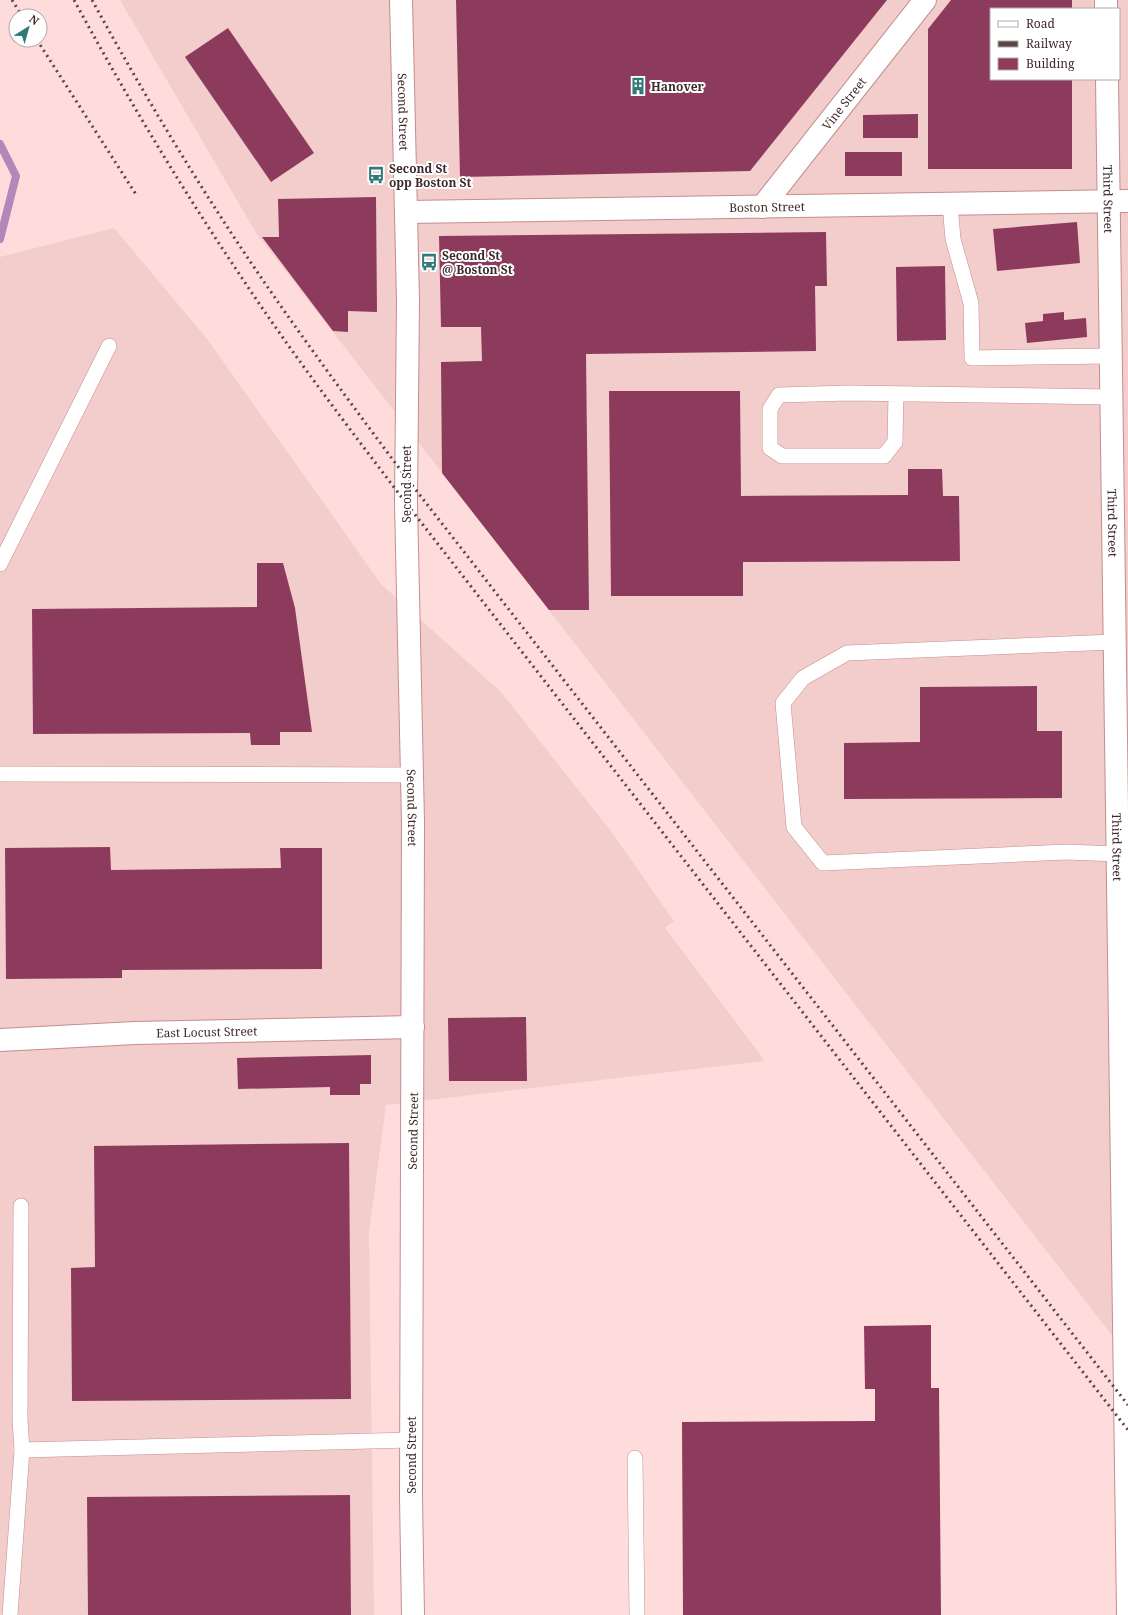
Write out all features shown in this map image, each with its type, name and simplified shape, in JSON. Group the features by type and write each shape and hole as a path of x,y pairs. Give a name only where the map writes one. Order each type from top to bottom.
{"street":[{"name":"Second Street","path":"401,0 408,300 405,482 412,775 413,1027 411,1440 413,1615"},
{"name":"Vine Street","path":"762,206 925,0"},
{"name":"Third Street","path":"1107,80 1118,201 1110,356 1117,854 1125,1250 1128,1615"},
{"name":"Boston Street","path":"406,212 1118,201"},
{"name":"East Locust Street","path":"0,1040 135,1033 413,1027"}],"lane":[{"path":"950,204 953,239 972,303 972,358 1110,356"},
{"path":"0,564 109,346"},
{"path":"896,394 895,442 884,456 782,456 770,448 770,409 779,395 850,393 1111,397"},
{"path":"1114,642 847,652 803,678 783,703 794,827 823,862 1066,852 1117,854"},
{"path":"0,774 412,775"},
{"path":"10,1615 22,1450 20,1420 21,1206"},
{"path":"22,1450 411,1440"},
{"path":"635,1458 637,1615"}],"shaded area":[{"path":"120,0 1128,0 1128,1356 256,233"},
{"path":"114,228 208,340 381,584 501,692 610,830 674,921 665,928 765,1061 386,1105 369,1232 374,1615 0,1615 0,257"}],"building":[{"name":"Hanover","path":"456,0 887,0 750,171 460,177"},
{"path":"951,0 1072,0 1072,8 990,8 990,80 1072,80 1072,169 928,169 928,29"},
{"path":"228,28 314,153 271,182 185,57"},
{"path":"918,114 918,138 863,138 863,115"},
{"path":"845,152 902,152 902,176 845,176"},
{"path":"376,197 377,312 348,311 348,332 333,331 262,237 279,237 278,199"},
{"path":"1077,222 1080,263 997,271 993,229"},
{"path":"826,232 827,286 815,286 816,351 586,354 589,610 549,610 442,473 441,362 482,361 481,327 441,327 439,236"},
{"path":"945,266 946,340 897,341 896,267"},
{"path":"1064,312 1064,320 1086,318 1087,337 1027,343 1025,323 1043,321 1043,314"},
{"path":"609,391 740,391 741,496 908,495 908,469 942,469 943,496 959,496 960,561 743,562 743,596 611,596"},
{"path":"257,563 283,563 295,608 312,732 280,732 280,745 251,745 250,733 33,734 32,609 257,607"},
{"path":"1037,686 1037,731 1062,731 1062,798 844,799 844,743 920,742 920,687"},
{"path":"110,847 111,870 281,868 280,848 322,848 322,969 122,970 122,978 6,979 5,848"},
{"path":"526,1017 527,1081 449,1081 448,1018"},
{"path":"371,1055 371,1084 360,1084 360,1095 330,1095 330,1087 238,1089 237,1058"},
{"path":"349,1143 351,1399 72,1401 71,1268 95,1267 94,1146"},
{"path":"931,1325 931,1388 939,1388 941,1615 683,1615 682,1422 875,1421 875,1389 865,1389 864,1326"},
{"path":"350,1495 351,1615 88,1615 87,1497"}],"waterway":[{"path":"0,144 16,176 0,239"}],"railway":[{"path":"12,0 17,8"},
{"path":"74,0 133,105 196,208 260,304 321,390 406,503 1128,1430"},
{"path":"92,0 151,104 214,206 276,299 349,401 405,476 1128,1405"},
{"path":"42,48 137,196"}],"place":[{"name":"Hanover","path":"638,86"},
{"name":"Second St opp Boston St","path":"376,175"},
{"name":"Second St @ Boston St","path":"429,262"}]}
